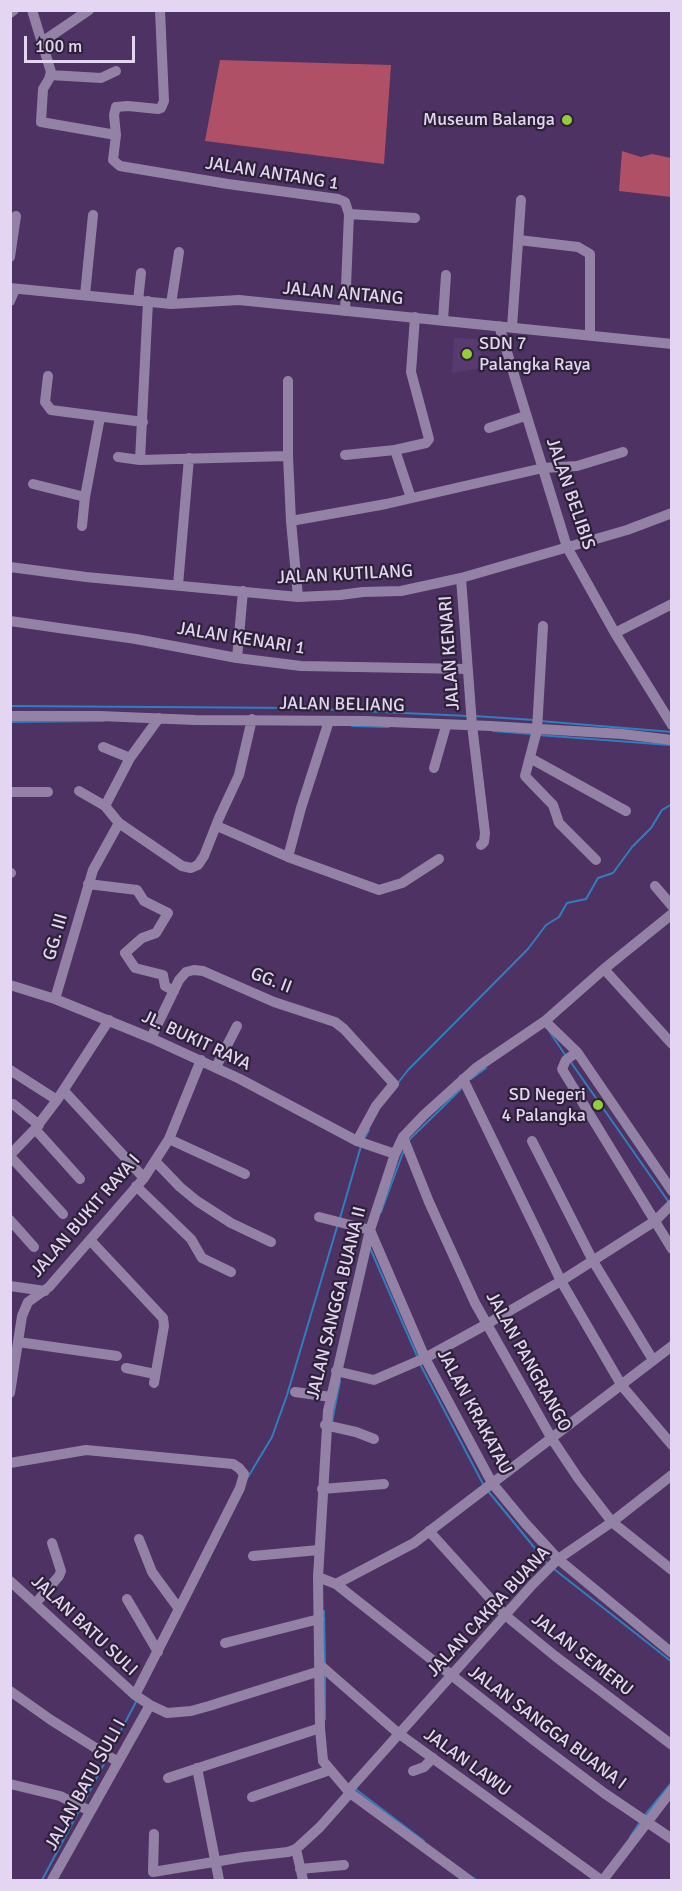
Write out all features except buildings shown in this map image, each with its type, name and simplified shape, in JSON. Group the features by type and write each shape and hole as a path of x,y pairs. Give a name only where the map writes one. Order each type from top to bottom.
{"street":[{"path":"10,13 15,10"},
{"path":"32,10 50,66 50,75 43,89 41,122 116,135 114,115 116,107 119,105 158,109 164,101 160,10"},
{"path":"42,42 89,10"},
{"path":"50,75 101,78 116,71"},
{"name":"JALAN ANTANG 1","path":"116,135 113,160 120,165 342,200 348,205 349,214 345,311"},
{"path":"512,327 521,200"},
{"path":"349,214 414,218"},
{"path":"85,295 93,215"},
{"path":"10,257 16,216"},
{"path":"519,240 578,247 590,254 591,334"},
{"path":"171,304 179,252"},
{"path":"140,460 143,422 141,273"},
{"path":"443,320 446,275"},
{"path":"10,301 13,288"},
{"name":"JALAN ANTANG","path":"13,288 171,304 239,300 672,344"},
{"path":"345,455 395,450 426,443 429,439 411,372 415,317"},
{"name":"JALAN BELIBIS","path":"499,326 567,547 615,633 672,725"},
{"path":"48,376 45,402 49,409 143,422"},
{"path":"288,381 291,521 298,597"},
{"path":"489,428 525,416"},
{"path":"82,526 100,417"},
{"path":"395,450 411,498"},
{"path":"291,521 411,498 543,468 577,466 623,452"},
{"path":"118,458 140,460 288,456"},
{"path":"178,585 189,458"},
{"path":"33,484 85,497"},
{"name":"JALAN KUTILANG","path":"10,567 86,577 298,597 401,591 461,578 642,526 672,513"},
{"name":"JALAN KENARI","path":"461,578 472,725 485,833 484,842 481,845"},
{"path":"237,658 243,591"},
{"path":"615,633 672,604"},
{"name":"JALAN KENARI 1","path":"10,621 300,666 467,669"},
{"path":"543,626 537,730 526,778 553,805 560,824 596,860"},
{"name":"JALAN BELIANG","path":"10,716 365,721 622,734 672,740"},
{"path":"105,806 130,758 159,718"},
{"path":"79,791 105,806 119,823 182,866 191,868 198,865 204,856 243,764 252,719"},
{"path":"288,857 329,721"},
{"path":"434,768 446,726"},
{"path":"103,747 130,758"},
{"path":"530,758 626,811"},
{"path":"10,792 48,792"},
{"name":"GG. III","path":"55,999 93,870 119,823"},
{"path":"217,826 288,857 379,890 402,883 439,859"},
{"path":"88,884 137,890 144,901 168,913 156,933 142,938 125,953 135,968 163,975 165,986 174,991"},
{"path":"655,886 672,906"},
{"name":"JALAN SANGGA BUANA II","path":"330,1770 322,1755 320,1728 318,1576 326,1425 336,1371 370,1230 395,1155 403,1137 463,1079 545,1021 604,969 669,921"},
{"path":"604,969 672,1044"},
{"name":"GG. II","path":"151,1038 179,980 186,972 198,970 274,1002 319,1016 344,1029 394,1084 376,1106 363,1143"},
{"name":"JL. BUKIT RAYA","path":"10,985 109,1020 201,1060 363,1143 395,1155"},
{"path":"63,1214 10,1155 37,1127 109,1020"},
{"path":"545,1021 577,1052 672,1191"},
{"path":"216,1067 237,1026"},
{"path":"577,1052 566,1060 562,1069 672,1249"},
{"name":"JALAN BUKIT RAYA I","path":"10,1393 22,1316 28,1302 45,1291 140,1182 169,1139 201,1060"},
{"path":"10,1070 60,1095 192,1239 202,1258 231,1272"},
{"path":"463,1079 561,1281 622,1386 672,1445"},
{"path":"13,1104 37,1127 80,1179"},
{"name":"JALAN PANGRANGO","path":"403,1137 429,1202 475,1303 552,1439 612,1522 672,1570"},
{"path":"169,1139 244,1174"},
{"path":"532,1141 593,1261 653,1360"},
{"path":"155,1161 197,1201 231,1223 270,1242"},
{"path":"336,1371 374,1380 425,1358 561,1281 654,1221 672,1204"},
{"path":"319,1217 370,1230"},
{"path":"10,1220 34,1247"},
{"name":"JALAN KRAKATAU","path":"370,1230 425,1358 492,1483 558,1559 672,1653"},
{"path":"90,1240 163,1318 164,1326 155,1378 126,1368"},
{"path":"10,1286 45,1291"},
{"path":"18,1342 117,1356"},
{"path":"336,1584 414,1543 672,1346"},
{"path":"295,1392 331,1397"},
{"path":"326,1425 374,1439"},
{"path":"10,1463 86,1450 233,1464 244,1474 240,1488 136,1696"},
{"name":"JALAN CAKRA BUANA","path":"296,1849 320,1827 398,1733 558,1559 612,1522 672,1475"},
{"path":"322,1489 384,1484"},
{"name":"JALAN SEMERU","path":"429,1531 505,1615 672,1745"},
{"path":"140,1539 152,1572 179,1609"},
{"path":"35,1604 61,1571 52,1543"},
{"path":"253,1556 319,1550"},
{"name":"JALAN SANGGA BUANA I","path":"318,1576 336,1584 588,1782 672,1839"},
{"name":"JALAN BATU SULI","path":"10,1581 148,1705"},
{"path":"127,1599 158,1652"},
{"path":"225,1643 319,1619"},
{"path":"148,1705 172,1714 191,1711 320,1668"},
{"name":"JALAN LAWU","path":"320,1668 398,1733 602,1881"},
{"path":"10,1691 110,1757"},
{"name":"JALAN BATU SULI I","path":"52,1881 84,1807 110,1757 148,1705"},
{"path":"168,1778 320,1728"},
{"path":"413,1771 424,1767 433,1758"},
{"path":"197,1768 219,1881"},
{"path":"252,1797 330,1770 349,1792 469,1881"},
{"path":"10,1784 49,1792 84,1807"},
{"path":"602,1881 672,1790"},
{"path":"154,1834 153,1874 215,1861 296,1849 303,1881"},
{"path":"300,1869 344,1865"}],"shaded area":[{"path":"220,60 391,65 384,164 205,141"},
{"path":"622,151 641,157 652,154 671,158 671,197 619,191"},
{"name":"SDN 7 Palangka Raya","path":"454,338 479,339 482,368 452,373"}],"waterway":[{"path":"10,706 296,708 468,716"},
{"path":"474,716 534,720"},
{"path":"10,722 104,721"},
{"path":"540,721 672,732"},
{"path":"352,726 389,727"},
{"path":"493,731 532,734"},
{"path":"538,735 670,745"},
{"path":"397,1084 408,1070 528,949 546,925 559,917 567,903 586,899 598,878 613,873 632,847 651,828 662,810 672,804"},
{"path":"549,1031 566,1056"},
{"path":"570,1061 668,1201"},
{"path":"471,1079 486,1068"},
{"path":"409,1140 461,1089"},
{"path":"363,1141 369,1130"},
{"path":"340,1218 361,1146"},
{"path":"381,1212 404,1150"},
{"path":"248,1477 272,1437 287,1395 337,1227"},
{"path":"370,1248 417,1356"},
{"path":"420,1364 483,1484"},
{"path":"332,1422 340,1381"},
{"path":"488,1491 547,1563"},
{"path":"554,1569 672,1662"},
{"path":"324,1611 325,1665"},
{"path":"325,1674 325,1719"},
{"path":"109,1753 137,1700"},
{"path":"83,1804 107,1758"},
{"path":"645,1815 672,1782"},
{"path":"354,1788 424,1841"},
{"path":"42,1880 80,1809"},
{"path":"630,1837 640,1822"},
{"path":"472,1877 477,1880"}],"place":[{"name":"Museum Balanga","path":"567,120"},
{"name":"SDN 7 Palangka Raya","path":"467,354"},
{"name":"SD Negeri 4 Palangka","path":"598,1105"}]}
